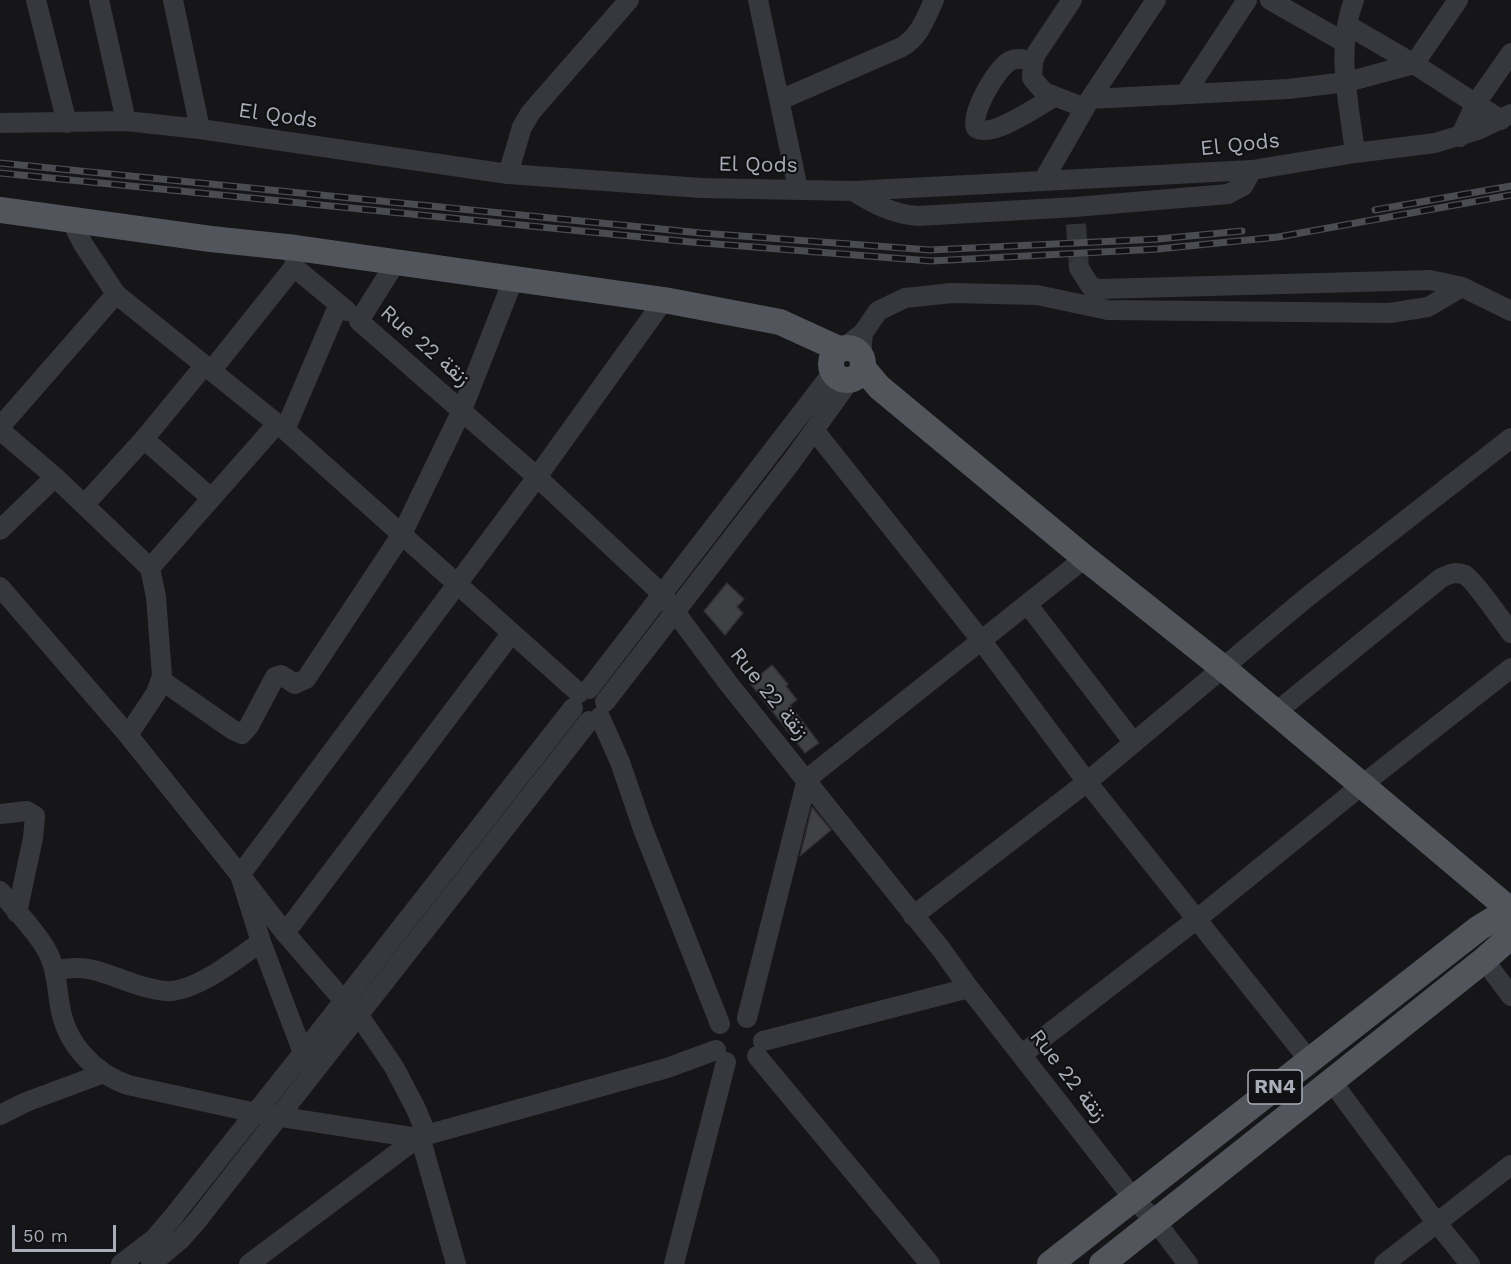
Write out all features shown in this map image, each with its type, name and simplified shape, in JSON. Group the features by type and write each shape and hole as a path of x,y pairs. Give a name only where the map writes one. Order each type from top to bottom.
{"main road":[{"path":"0,210 211,239 295,258 396,262 664,300 780,322 808,335 852,363 1085,558 1223,668 1508,911"},
{"name":"RN4","path":"1102,1264 1484,960 1508,911"},
{"name":"RN4","path":"1050,1264 1479,928 1508,911"}],"street":[{"path":"36,0 67,123"},
{"path":"99,0 126,121"},
{"path":"173,0 200,129"},
{"path":"508,174 522,127 531,112 629,0"},
{"path":"758,0 798,189"},
{"path":"780,100 908,44 914,40 921,29 934,0"},
{"path":"1072,0 1033,62 1032,78 1039,88 1053,97 1088,103 1185,94 1288,89 1347,82 1414,64 1456,1"},
{"path":"1043,181 1088,103 1156,0"},
{"path":"1185,94 1247,0"},
{"path":"1270,0 1414,64 1476,103 1506,117"},
{"path":"1354,0 1345,34 1343,54 1355,153"},
{"path":"1460,137 1476,103 1511,53"},
{"path":"1033,62 1017,59 1004,66 990,84 974,117 975,128 985,131 1009,123 1053,97"},
{"name":"El Qods","path":"0,123 126,121 200,129 508,174 701,188 853,191 1252,170 1435,143 1460,137 1506,117"},
{"path":"853,191 888,210 908,215 1075,215 1228,194 1243,186 1252,170"},
{"path":"70,219 83,244 116,294 280,427 457,583 580,697"},
{"path":"85,504 207,368 295,258 339,304 359,321"},
{"name":"Rue 22 زنقة","path":"396,262 359,321 537,477 661,593 1133,1198 1188,1264"},
{"path":"1079,268 1091,286 1100,289 1430,280 1462,286 1511,311"},
{"path":"161,680 242,734 249,726 275,677 281,675 295,684 306,679 402,534 462,410 513,280"},
{"path":"151,1264 180,1240 196,1222 358,1014 598,714 792,461 814,430 878,311 905,298 952,293 1037,295 1108,310 1390,313 1428,307 1462,286"},
{"path":"116,294 0,428 85,504 150,568 156,597 161,680 156,693 128,735"},
{"path":"240,875 537,477 664,300"},
{"path":"150,568 211,498 280,427 339,304"},
{"path":"121,1264 154,1239 256,1113 661,593 852,363"},
{"path":"814,430 981,640 1087,782 1309,1060"},
{"path":"914,916 1087,782 1306,598 1511,438"},
{"path":"144,439 211,498"},
{"path":"0,530 55,477"},
{"path":"747,1018 807,779 1085,558"},
{"path":"1275,713 1441,578 1449,574 1456,573 1468,577 1511,633"},
{"path":"0,587 128,735 285,933 358,1014 394,1067 416,1109 420,1138 456,1264"},
{"path":"1028,605 1134,743"},
{"path":"285,933 511,634"},
{"path":"1021,1055 1197,919 1511,668"},
{"path":"580,697 599,693 598,714 620,762 643,829 720,1024"},
{"path":"580,697 579,717 598,714"},
{"path":"0,814 27,811 35,816 33,838 17,913"},
{"path":"240,875 261,942 303,1053"},
{"path":"0,891 43,944 55,971 60,1009 67,1031 80,1052 112,1079 128,1086 256,1113 420,1138"},
{"path":"55,971 80,966 130,983 170,992 182,989 213,974 261,942"},
{"path":"1484,960 1511,996"},
{"path":"249,1264 420,1138 668,1068 721,1056 743,1064 751,1062 760,1048 969,988"},
{"path":"674,1264 721,1056 714,1037 720,1024 732,1017 747,1018 758,1026 760,1048 930,1264"},
{"path":"0,1114 104,1073"},
{"path":"1332,1082 1470,1264"},
{"path":"1384,1264 1511,1164"}],"building":[{"path":"727,583 744,599 737,607 743,613 725,635 704,611"},
{"path":"772,665 788,684 786,686 797,700 790,705 819,743 805,753 750,683"},
{"path":"812,807 831,830 800,856"}],"tunnel":[{"path":"1076,224 1079,268"}],"railway":[{"path":"0,163 701,233 930,250 1158,239 1242,231"},
{"path":"0,173 691,242 931,261 1158,249 1278,237 1511,195"},
{"path":"1375,210 1511,186"}]}
